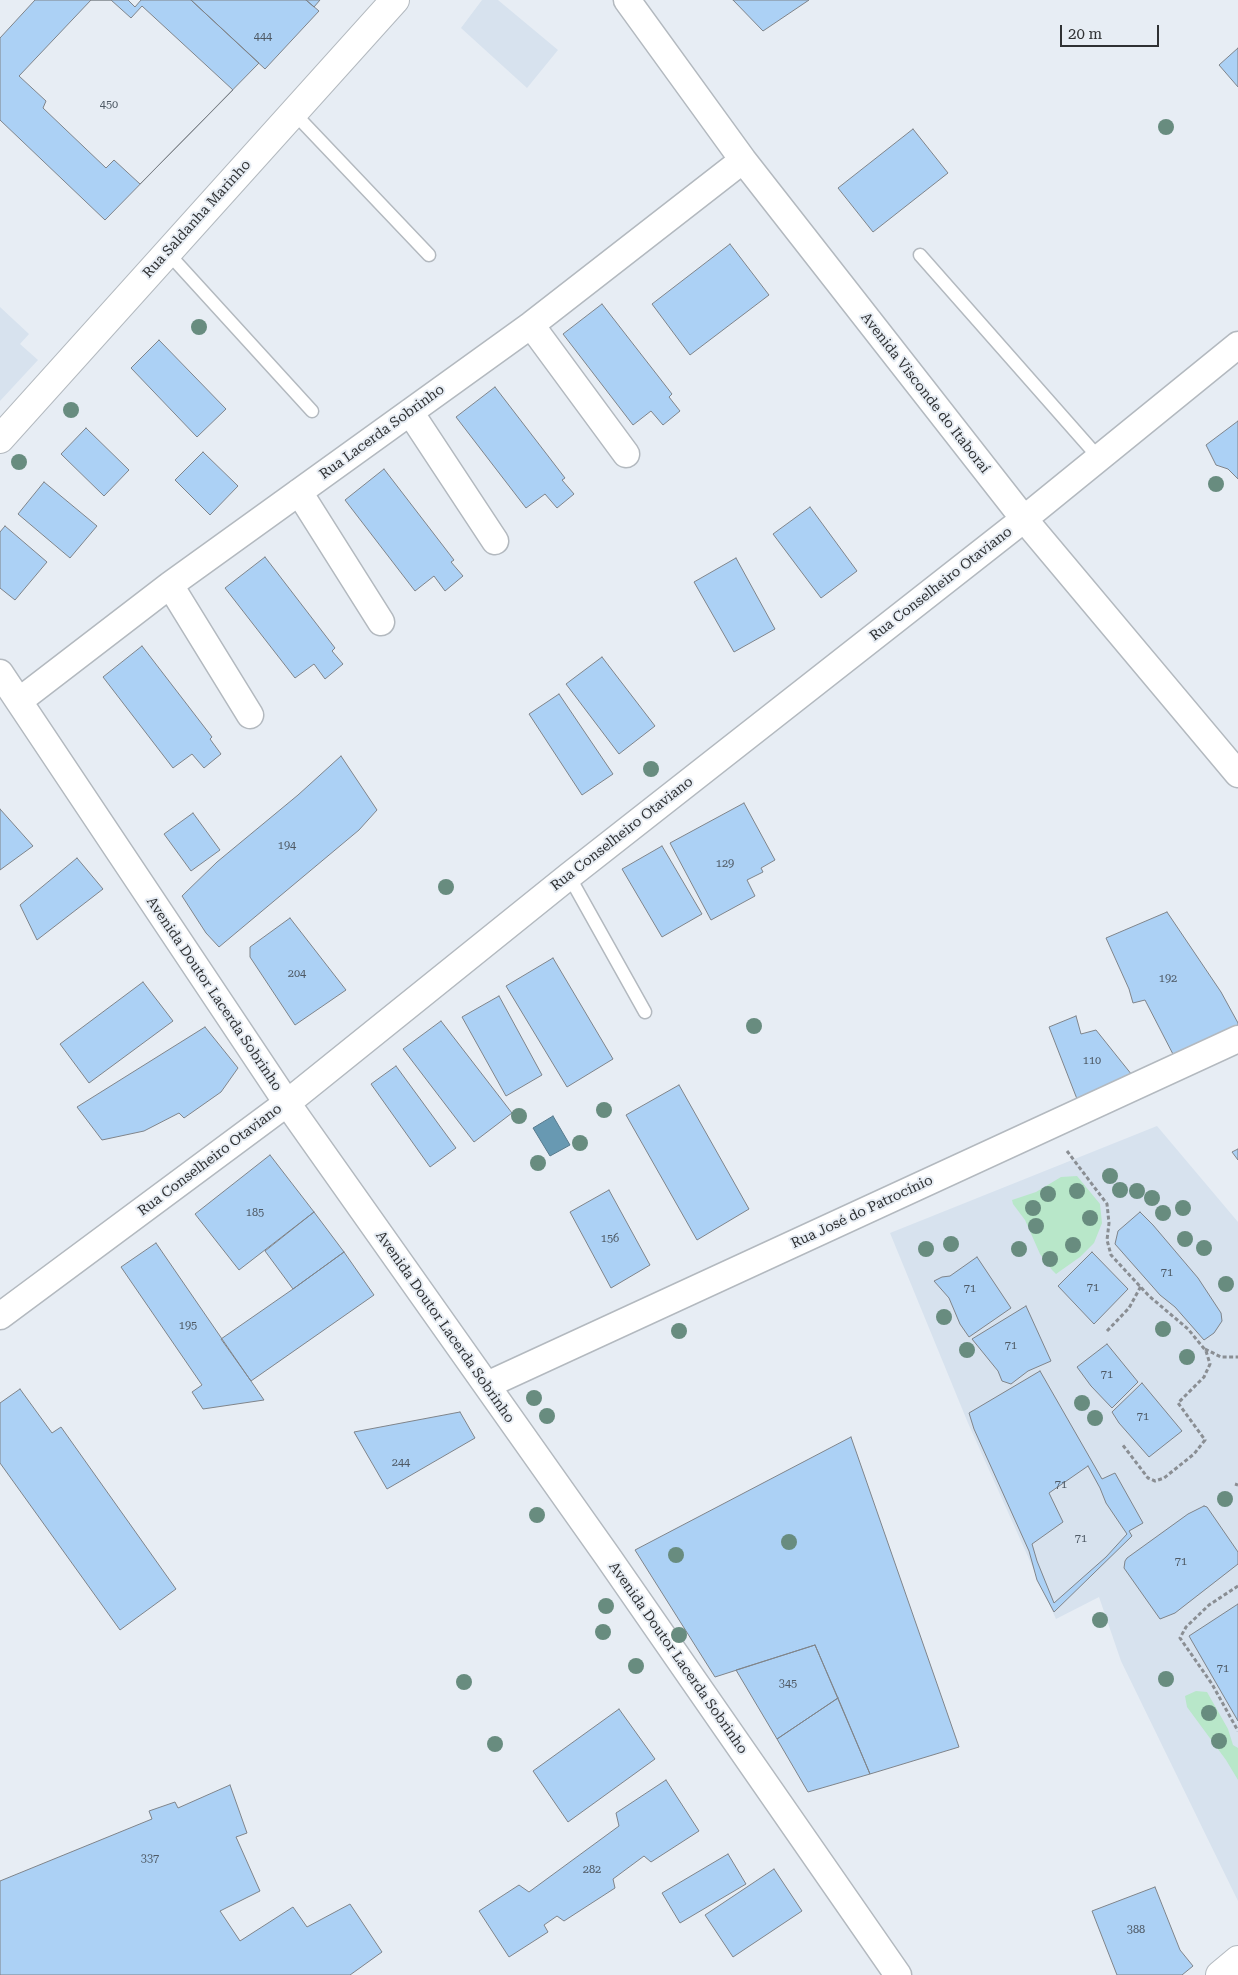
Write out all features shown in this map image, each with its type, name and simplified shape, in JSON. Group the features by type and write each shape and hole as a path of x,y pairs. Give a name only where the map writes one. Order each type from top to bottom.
{"main road":[{"name":"Rua Saldanha Marinho","path":"0,439 395,0"},
{"path":"1220,1975 1238,1960"}],"street":[{"name":"Avenida Visconde do Itaboraí","path":"627,0 743,160 1024,518 1238,774"},
{"name":"Rua Lacerda Sobrinho","path":"19,701 170,585 531,325 743,160"},
{"path":"531,325 626,454"},
{"name":"Rua Conselheiro Otaviano","path":"0,1316 287,1103 568,876 1024,518 1238,345"},
{"path":"410,412 495,541"},
{"path":"299,492 381,622"},
{"path":"170,585 250,715"},
{"name":"Avenida Doutor Lacerda Sobrinho","path":"0,673 287,1103 487,1385 898,1975"},
{"name":"Rua José do Patrocínio","path":"487,1385 1238,1039"}],"lane":[{"path":"293,112 428,255"},
{"path":"167,252 312,410"},
{"path":"920,255 1099,458"},
{"path":"568,876 645,1012"}],"path":[{"path":"1048,1127 1107,1204 1109,1223 1107,1240 1110,1254 1149,1296 1188,1329 1204,1348 1210,1364 1204,1377 1178,1403 1205,1440 1194,1454 1174,1470 1155,1481 1148,1478 1122,1444"},
{"path":"1107,1332 1129,1308 1141,1286"},
{"path":"1204,1348 1221,1357 1238,1357"},
{"path":"1238,1586 1209,1605 1186,1627 1180,1638 1212,1684 1238,1731"}],"shaded area":[{"path":"482,0 498,0 558,50 527,88 461,28"},
{"path":"0,307 29,334 20,344 38,360 0,401"},
{"path":"1157,1126 1238,1222 1238,1901 1121,1661 1099,1597 1056,1619 968,1423 890,1233"}],"green space":[{"path":"1077,1176 1100,1204 1102,1223 1094,1243 1080,1257 1056,1274 1040,1254 1025,1220 1012,1200 1036,1192 1061,1177"},
{"path":"1196,1691 1207,1692 1228,1729 1233,1745 1238,1748 1238,1780 1226,1760 1187,1707 1185,1696"}],"water":[{"path":"553,1116 570,1145 550,1156 533,1128"}],"building":[{"path":"35,0 128,0 135,7 141,0 191,0 259,63 105,220 0,120 0,38"},
{"path":"91,0 111,0 131,18 142,6 233,90 140,184 114,160 106,168 43,108 46,101 19,76"},
{"path":"191,0 306,0 319,11 265,69"},
{"path":"306,0 320,0 314,7"},
{"path":"733,0 809,0 763,31"},
{"path":"1238,48 1238,87 1219,65"},
{"path":"913,129 948,173 873,232 838,188"},
{"path":"730,244 769,295 690,355 652,304"},
{"path":"602,304 672,394 669,397 680,411 663,425 651,411 633,425 563,334"},
{"path":"159,340 226,409 197,437 131,368"},
{"path":"495,387 565,478 562,480 574,494 557,508 545,494 526,508 456,417"},
{"path":"1238,421 1238,479 1228,469 1216,465 1206,445"},
{"path":"86,428 129,470 104,496 61,454"},
{"path":"203,452 238,486 210,515 175,480"},
{"path":"384,469 454,560 451,562 463,576 445,591 434,576 415,591 345,500"},
{"path":"44,482 97,526 70,558 18,514"},
{"path":"810,507 857,571 821,598 773,534"},
{"path":"5,526 47,562 15,600 0,588 0,532"},
{"path":"265,557 335,648 332,651 343,664 325,679 314,664 295,678 225,588"},
{"path":"736,558 775,629 734,652 694,582"},
{"path":"142,646 212,737 210,739 221,754 204,768 192,754 173,768 103,677"},
{"path":"602,657 655,726 619,754 566,684"},
{"path":"559,694 613,774 582,795 529,714"},
{"path":"341,756 377,810 359,830 219,947 206,933 182,896 217,862 298,795"},
{"path":"744,803 775,860 761,868 763,872 747,880 755,896 711,920 670,843"},
{"path":"0,809 33,846 0,870"},
{"path":"193,813 220,850 191,871 164,834"},
{"path":"662,846 702,914 662,937 622,869"},
{"path":"77,858 103,889 37,940 20,905"},
{"path":"1167,912 1221,992 1238,1023 1238,1031 1176,1060 1145,1000 1133,1003 1129,989 1106,938"},
{"path":"290,918 346,990 295,1025 250,957 250,947"},
{"path":"553,958 613,1059 567,1087 506,986"},
{"path":"143,982 173,1021 89,1083 60,1044"},
{"path":"499,996 542,1075 506,1096 462,1017"},
{"path":"1076,1016 1081,1034 1096,1030 1132,1075 1077,1099 1049,1027"},
{"path":"441,1021 512,1113 474,1142 403,1049"},
{"path":"205,1027 238,1068 221,1092 184,1118 179,1113 144,1131 102,1140 77,1107"},
{"path":"396,1066 456,1148 430,1167 371,1084"},
{"path":"679,1085 749,1209 697,1240 626,1115"},
{"path":"1238,1149 1238,1160 1232,1152"},
{"path":"270,1155 314,1212 239,1270 195,1214"},
{"path":"609,1190 650,1265 611,1288 570,1212"},
{"path":"314,1212 344,1252 293,1289 265,1251"},
{"path":"1140,1212 1198,1278 1221,1313 1222,1321 1214,1333 1204,1340 1175,1307 1160,1295 1115,1244 1118,1231"},
{"path":"156,1243 264,1400 203,1409 192,1392 202,1385 121,1267"},
{"path":"344,1252 374,1295 251,1381 221,1339"},
{"path":"1092,1252 1128,1289 1094,1324 1058,1286"},
{"path":"977,1257 1011,1308 969,1337 960,1324 949,1298 934,1281 950,1276"},
{"path":"1026,1306 1051,1361 1028,1371 1011,1384 1002,1381 998,1371 972,1339"},
{"path":"1107,1344 1138,1382 1112,1408 1091,1386 1077,1367"},
{"path":"1040,1371 1102,1479 1115,1473 1143,1523 1129,1531 1132,1536 1054,1612 1037,1580 1029,1551 974,1429 969,1413"},
{"path":"1142,1383 1182,1431 1149,1457 1119,1423 1112,1412"},
{"path":"20,1389 52,1433 61,1427 176,1589 120,1630 0,1463 0,1403"},
{"path":"460,1412 475,1438 387,1489 354,1432"},
{"path":"851,1437 959,1747 870,1774 815,1645 715,1677 635,1550"},
{"path":"1088,1466 1106,1503 1127,1534 1106,1557 1054,1603 1032,1544 1063,1522 1049,1493"},
{"path":"1204,1506 1207,1507 1238,1552 1238,1564 1175,1613 1160,1619 1124,1568 1125,1561 1188,1514"},
{"path":"1238,1604 1238,1721 1189,1636"},
{"path":"815,1645 838,1698 777,1739 736,1670"},
{"path":"838,1698 870,1774 808,1792 777,1739"},
{"path":"619,1709 655,1759 568,1822 533,1771"},
{"path":"666,1780 699,1831 651,1862 644,1856 613,1879 615,1888 564,1921 557,1916 544,1925 548,1932 509,1957 479,1911 519,1885 529,1892 619,1826 616,1813"},
{"path":"230,1785 247,1833 236,1837 260,1891 220,1911 240,1941 293,1907 307,1927 350,1904 382,1952 350,1975 0,1975 0,1881 152,1819 149,1811 175,1802 178,1808"},
{"path":"728,1854 746,1884 680,1923 662,1893"},
{"path":"774,1869 802,1911 733,1957 705,1915"},
{"path":"1155,1887 1180,1950 1193,1966 1182,1975 1117,1975 1092,1911"}]}
